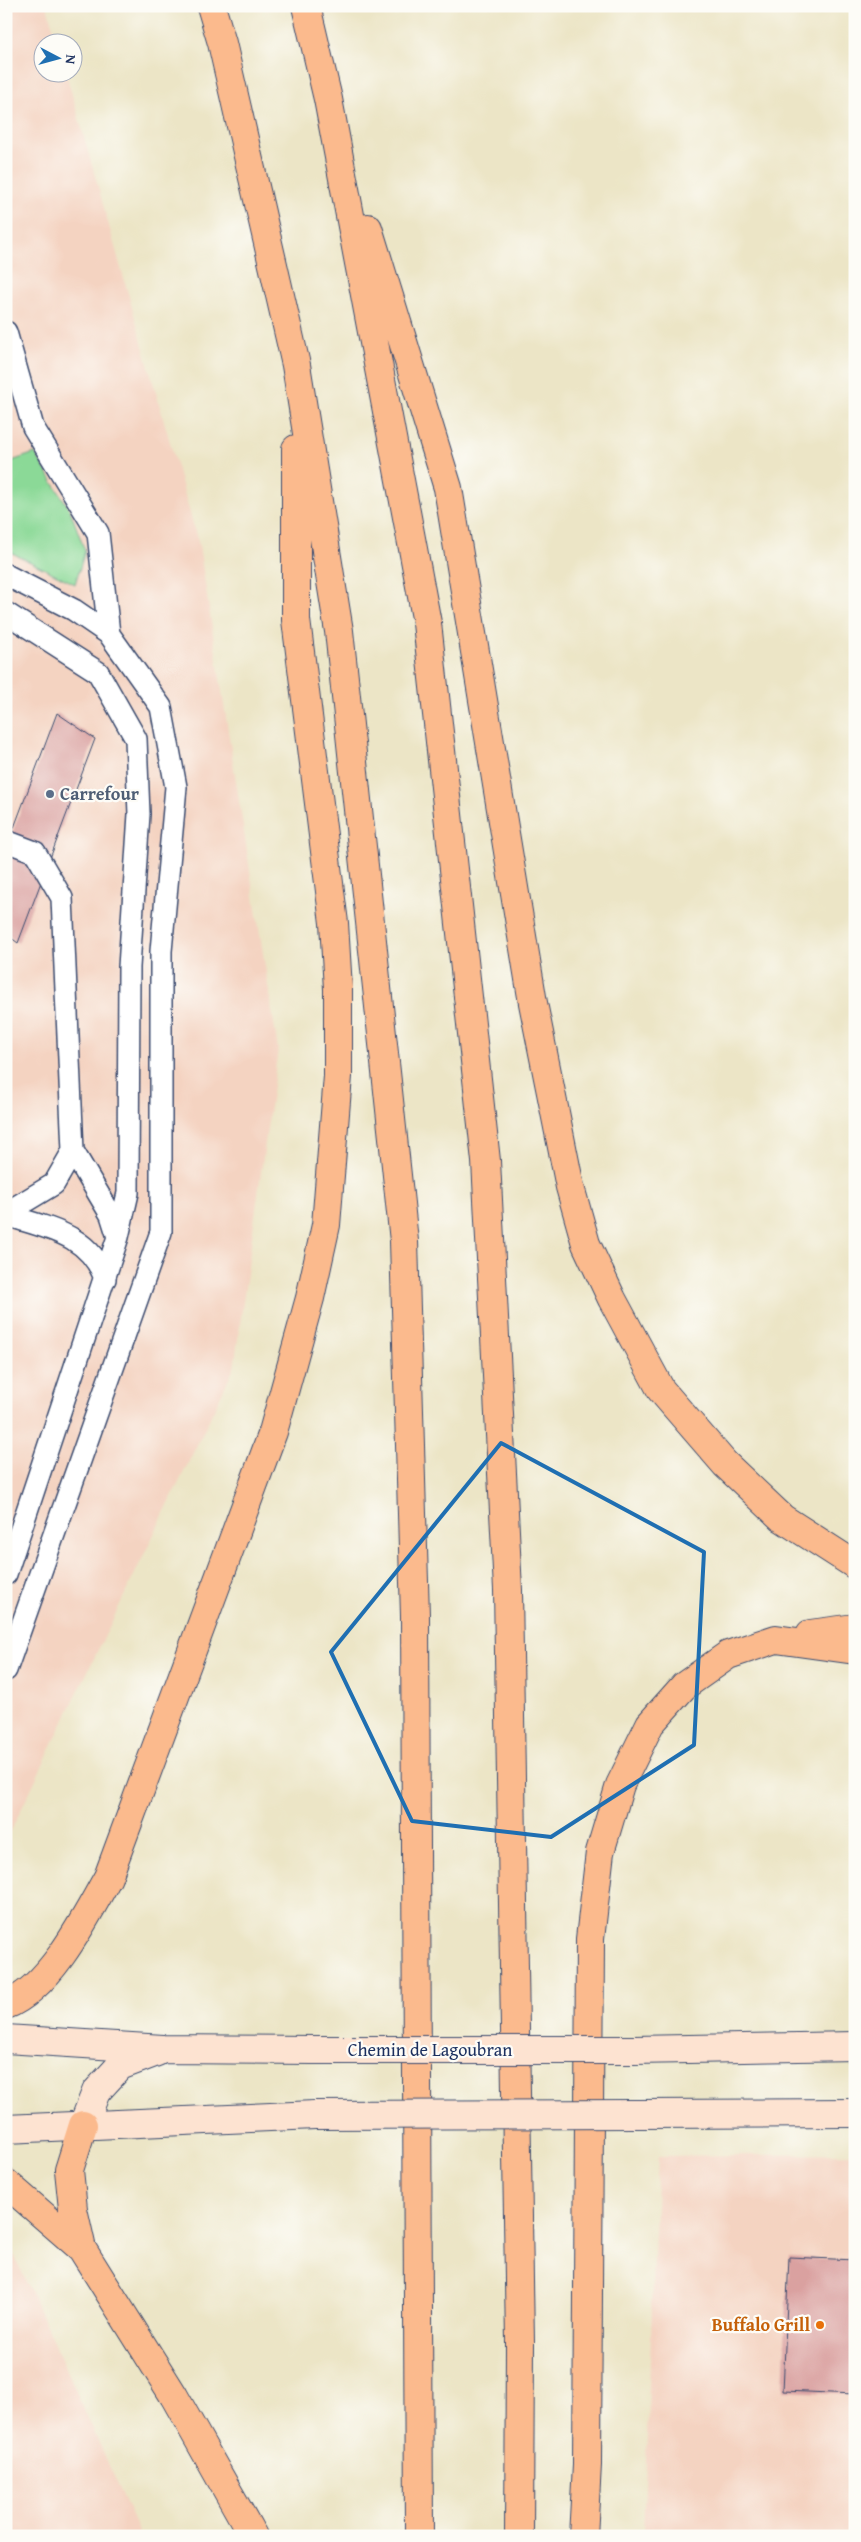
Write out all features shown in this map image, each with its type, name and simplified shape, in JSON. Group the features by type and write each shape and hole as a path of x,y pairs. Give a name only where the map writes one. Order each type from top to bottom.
{"highway":[{"path":"211,6 222,43 296,365 339,631 404,1241 415,1616 419,2536"},
{"path":"306,6 328,98 427,623 486,1161 508,1590 520,2343 519,2536"},
{"path":"328,98 448,488 533,1003 570,1186 586,1244 612,1299 661,1390 724,1464 782,1518 855,1565"},
{"path":"6,2005 22,1999 72,1943 108,1877 273,1432 310,1298 326,1226 338,1076 338,989 334,923 296,620 296,365"},
{"path":"583,2536 587,2465 590,1939 600,1852 620,1785 650,1724 684,1686 728,1656 776,1639 855,1628"},
{"path":"776,1639 855,1650"},
{"path":"82,2249 73,2209 69,2170 83,2125"},
{"path":"6,2183 82,2249 174,2396 253,2536"}],"main road":[{"name":"Chemin de Lagoubran","path":"6,2039 163,2049 634,2050 855,2046"},
{"path":"83,2125 96,2092 120,2066 163,2049"},
{"path":"6,2129 315,2115 855,2113"}],"lane":[{"path":"6,332 33,427 98,533 109,634"},
{"path":"6,575 74,610 109,634 161,707 176,787 161,951 161,1232 6,1670"},
{"path":"6,613 98,672 136,739 139,814 128,967 128,1193 118,1238 105,1279 6,1574"},
{"path":"6,841 35,852 62,898 72,1151 111,1215 118,1238"},
{"path":"6,1214 54,1184 72,1151"},
{"path":"6,1214 62,1234 85,1246 100,1263 105,1279"}],"highlighted area":[{"path":"501,1443 704,1552 694,1745 551,1837 412,1821 331,1652"}],"shaded area":[{"path":"6,6 47,6 54,32 32,32 32,82 69,82 199,545 278,1049 234,1368 6,1841 6,550 75,584 35,453 6,463"},
{"path":"855,2154 855,2536 643,2536 658,2156"},
{"path":"6,2237 141,2536 6,2536"}],"green space":[{"path":"35,453 70,510 85,551 75,584 6,550 6,463"}],"building":[{"name":"Carrefour","path":"57,713 95,739 18,943 6,934 6,849"},
{"name":"Buffalo Grill","path":"789,2257 855,2260 855,2394 783,2391"}],"place":[{"name":"Carrefour","path":"50,794"},
{"name":"Buffalo Grill","path":"820,2325"}]}
